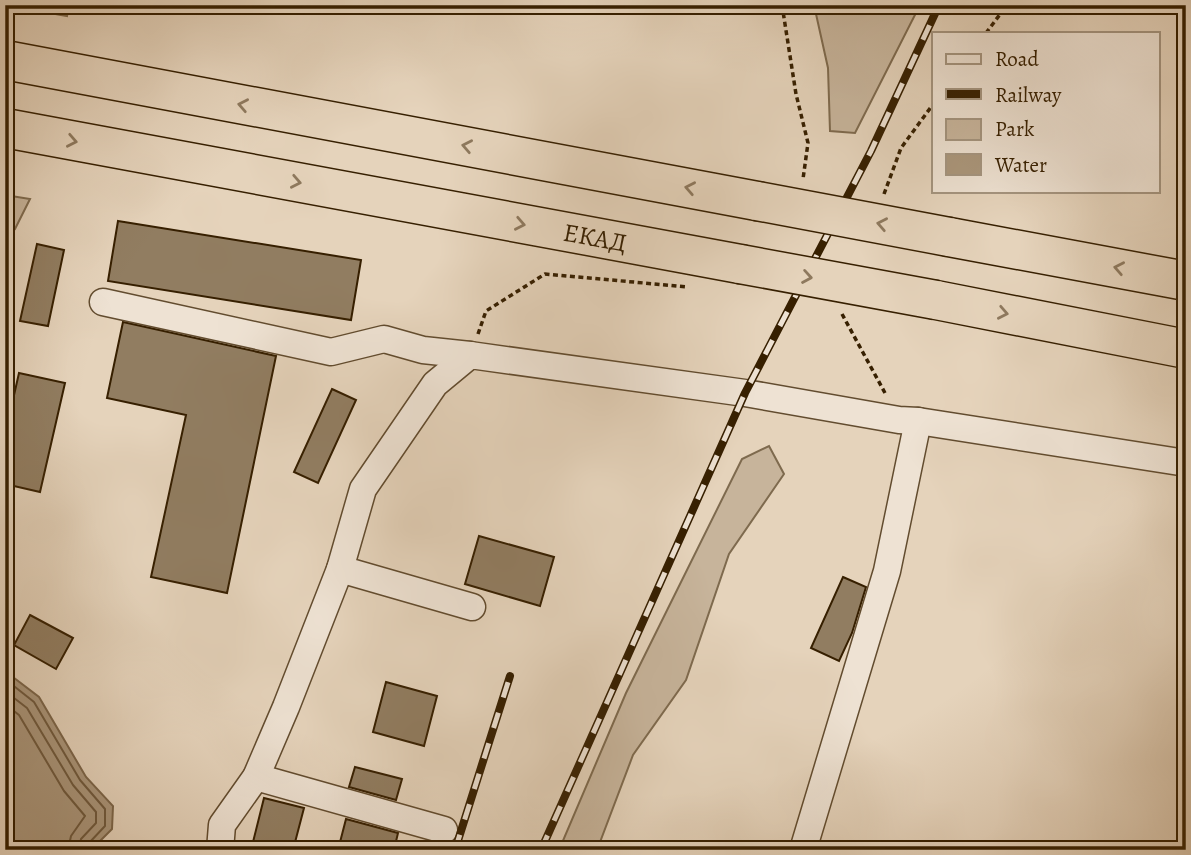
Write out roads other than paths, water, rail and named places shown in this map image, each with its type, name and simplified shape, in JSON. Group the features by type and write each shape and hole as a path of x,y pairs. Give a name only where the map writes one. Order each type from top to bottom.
{"highway":[{"path":"5,60 1186,281"},
{"name":"ЕКАД","path":"5,128 936,300 1186,349"}],"lane":[{"path":"103,302 331,352 384,339 423,350 745,393 899,420 1186,463"},
{"path":"219,850 222,825 256,777 340,569 363,489 435,384 470,355"},
{"path":"803,850 887,572 918,421"},
{"path":"340,569 472,607"},
{"path":"256,777 444,830"}],"water":[{"path":"5,671 39,697 86,777 113,806 112,829 91,850 21,850 5,830"}],"railway":[{"path":"541,850 745,393 871,151 939,5"},
{"path":"455,850 510,676"}]}
